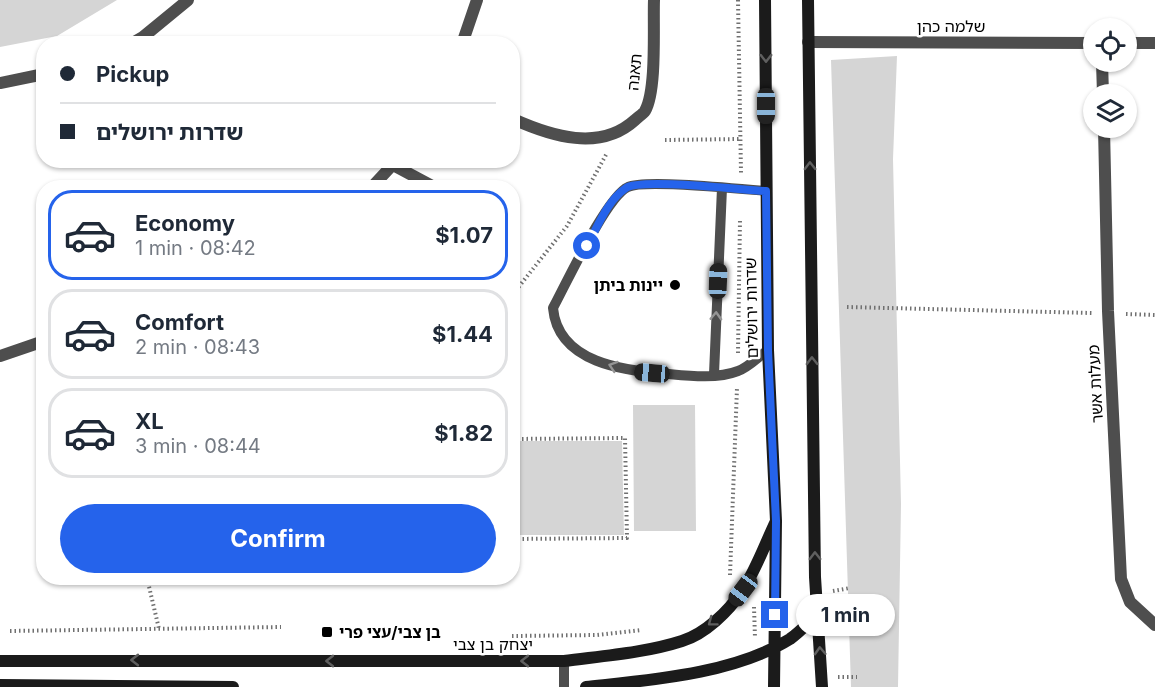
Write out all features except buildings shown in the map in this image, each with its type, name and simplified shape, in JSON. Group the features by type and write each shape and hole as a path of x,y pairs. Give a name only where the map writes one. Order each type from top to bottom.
{"main road":[{"name":"שדרות ירושלים","path":"765,0 768,350 776,521 774,687"},
{"path":"808,0 818,615 822,687"},
{"name":"יצחק בן צבי","path":"0,661 564,661 684,640 714,622 743,590 776,521"},
{"path":"586,687 637,682 702,671 773,649 792,637 818,615"},
{"path":"637,682 654,687"},
{"path":"0,685 233,687"}],"street":[{"path":"145,36 188,0"},
{"path":"465,36 477,0"},
{"name":"תאנה","path":"613,136 645,111 652,86 654,0"},
{"name":"שלמה כהן","path":"808,42 1083,43"},
{"path":"1137,43 1155,43"},
{"path":"0,83 36,76"},
{"path":"520,122 573,139 613,136"},
{"name":"מעלות אשר","path":"1104,138 1108,314 1121,579 1130,602 1155,625"},
{"path":"379,180 390,168"},
{"path":"403,168 423,180"},
{"path":"0,356 36,344"}],"lane":[{"path":"766,191 656,184 628,187 609,205 553,308 555,324 567,342 591,359 630,371 696,377 738,371 768,350"},
{"path":"714,374 722,188"},
{"path":"564,661 564,687"}],"path":[{"path":"729,581 738,371 741,189 738,0"},
{"path":"520,285 567,226 601,167 613,136"},
{"path":"665,140 740,139"},
{"path":"847,307 1155,315"},
{"path":"520,439 625,438 627,538 520,539"},
{"path":"149,585 159,628"},
{"path":"10,631 281,627"},
{"path":"512,636 597,635 650,629"}],"shaded area":[{"path":"0,0 117,0 57,36 36,36 36,40 0,47"},
{"path":"897,56 893,159 901,504 898,687 851,687 831,60"},
{"path":"633,405 695,405 696,531 634,531"},
{"path":"520,441 622,441 624,535 520,535"}],"place":[{"name":"יינות ביתן","path":"675,285"},
{"name":"בן צבי/עצי פרי","path":"327,632"}],"route":[{"path":"587,246 609,205 628,187 656,184 766,191 768,350 776,521 775,615"}]}
